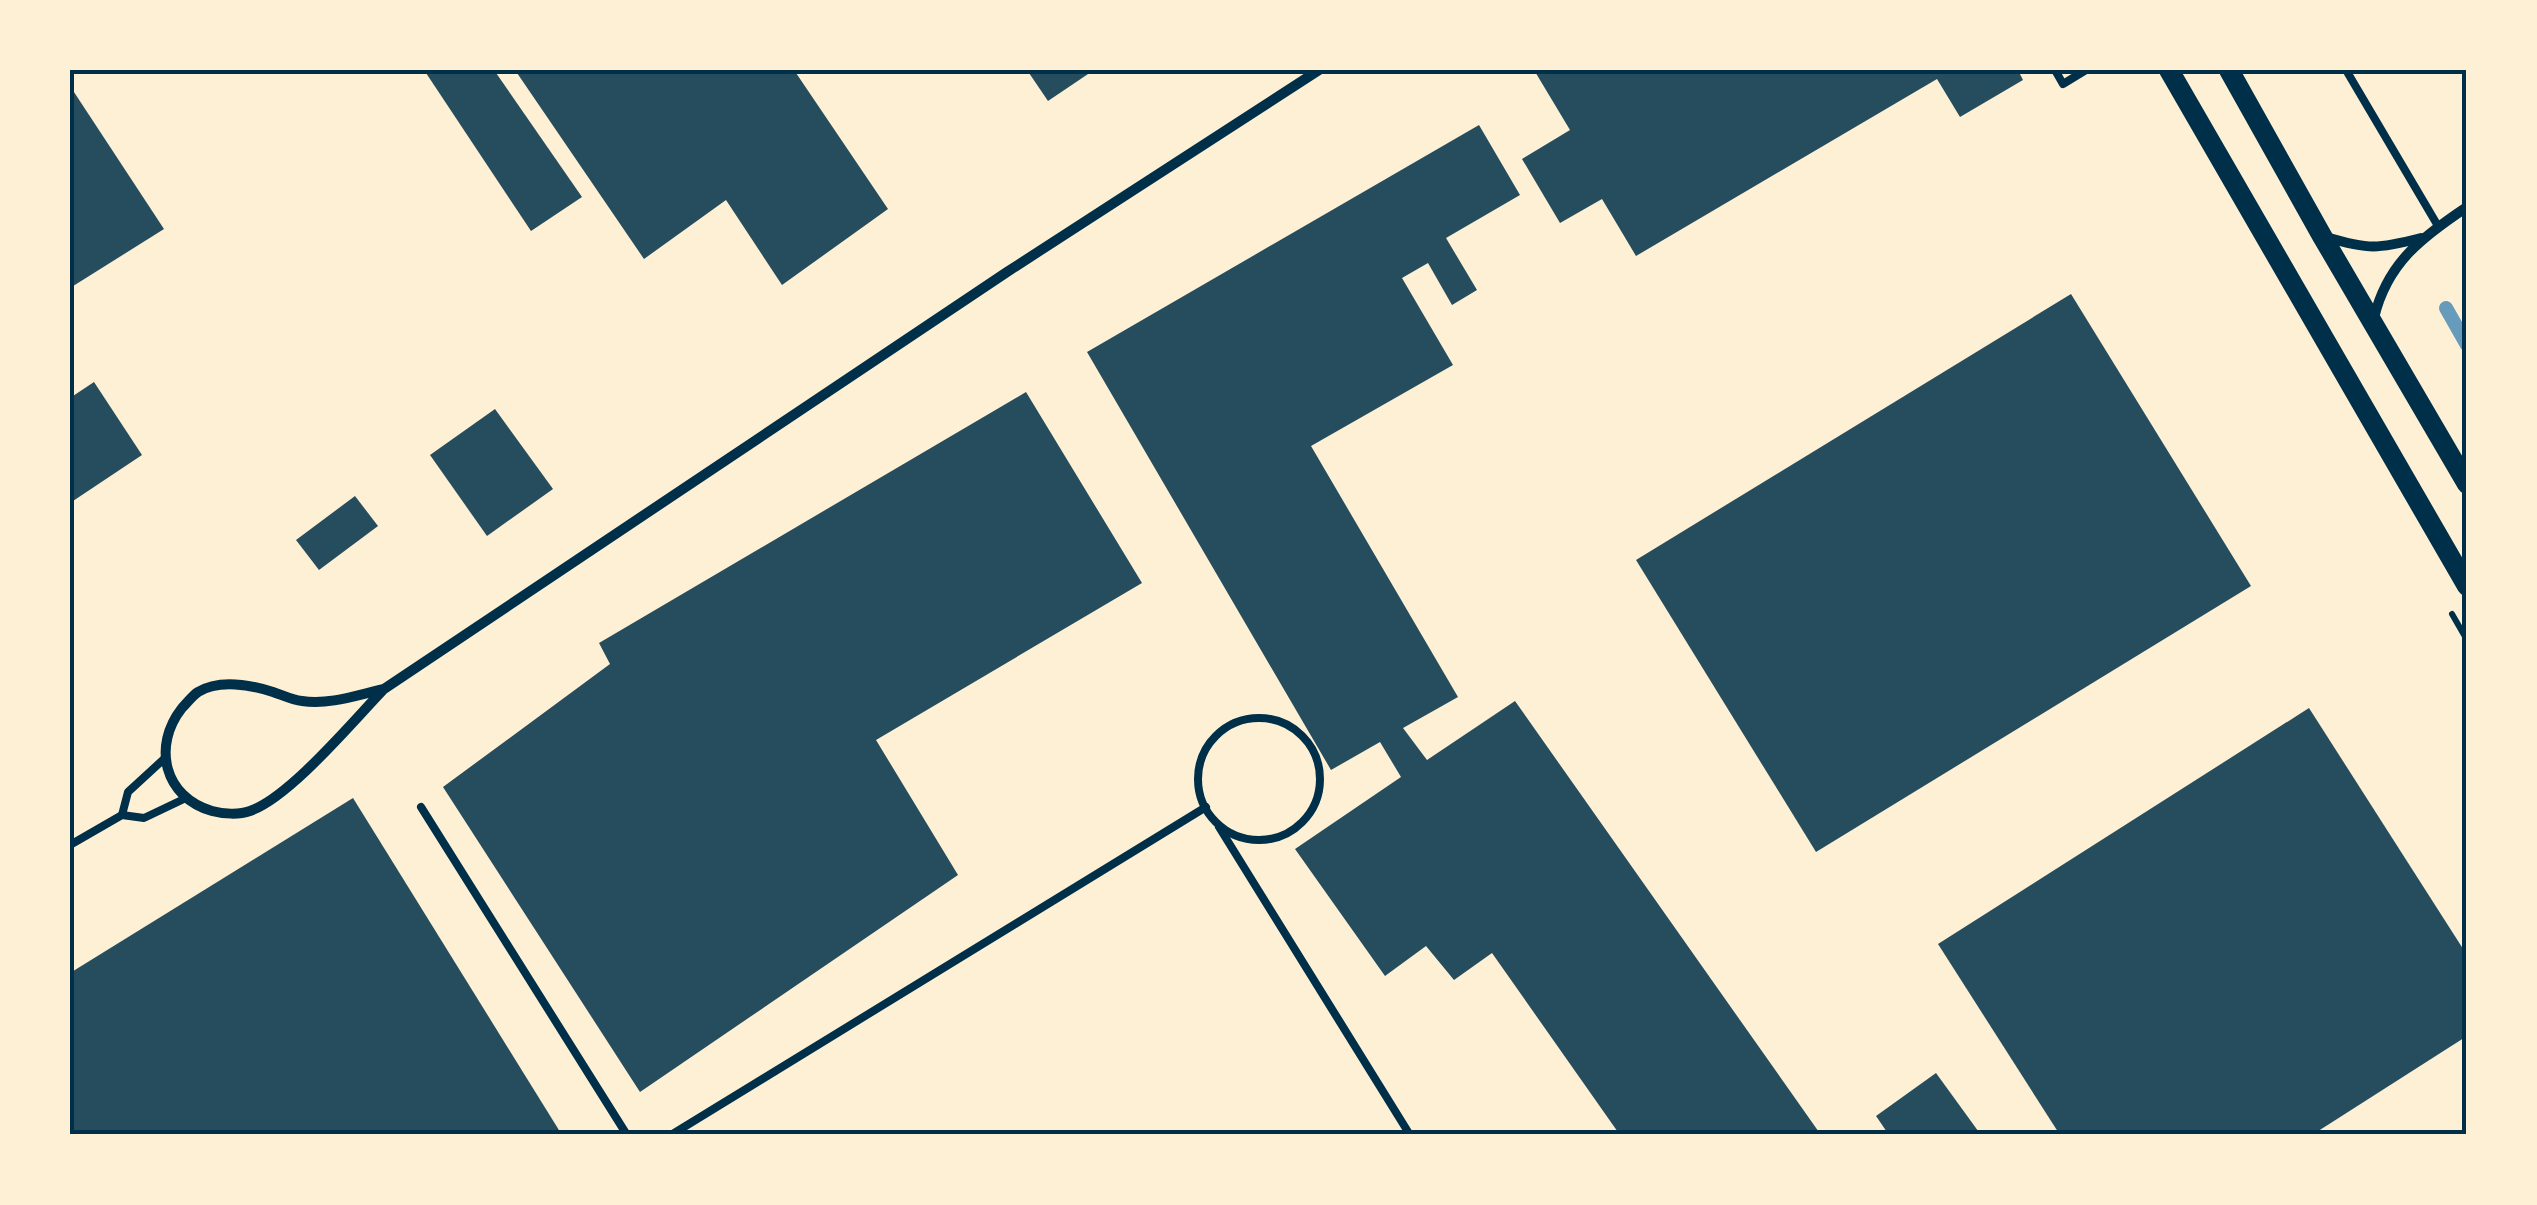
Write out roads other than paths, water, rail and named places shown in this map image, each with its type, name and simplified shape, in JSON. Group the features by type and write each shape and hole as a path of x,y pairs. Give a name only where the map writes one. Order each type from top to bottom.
{"main road":[{"path":"2169,70 2467,586"},
{"path":"2229,70 2467,484"}],"street":[{"path":"384,688 326,702 298,701 242,685 200,691 176,717 167,737 165,758 174,784 199,807 220,814 246,813 264,804 297,778 384,688 1007,272 1319,70"},
{"path":"2373,324 2386,284 2398,265 2422,238 2467,207"},
{"path":"2322,236 2373,248 2422,238"}],"lane":[{"path":"2055,70 2063,84 2086,70"},
{"path":"2346,70 2438,226"},
{"path":"1217,823 1233,834 1270,840 1304,821 1315,805 1320,786 1319,765 1311,746 1297,730 1279,720 1258,718 1238,722 1220,732 1206,747 1199,788 1206,808 1410,1135"},
{"path":"122,815 128,792 165,758"},
{"path":"70,844 122,815 144,818 186,798"},
{"path":"421,807 628,1135"},
{"path":"671,1135 1206,808"}],"waterway":[{"path":"2446,308 2467,345"}]}
